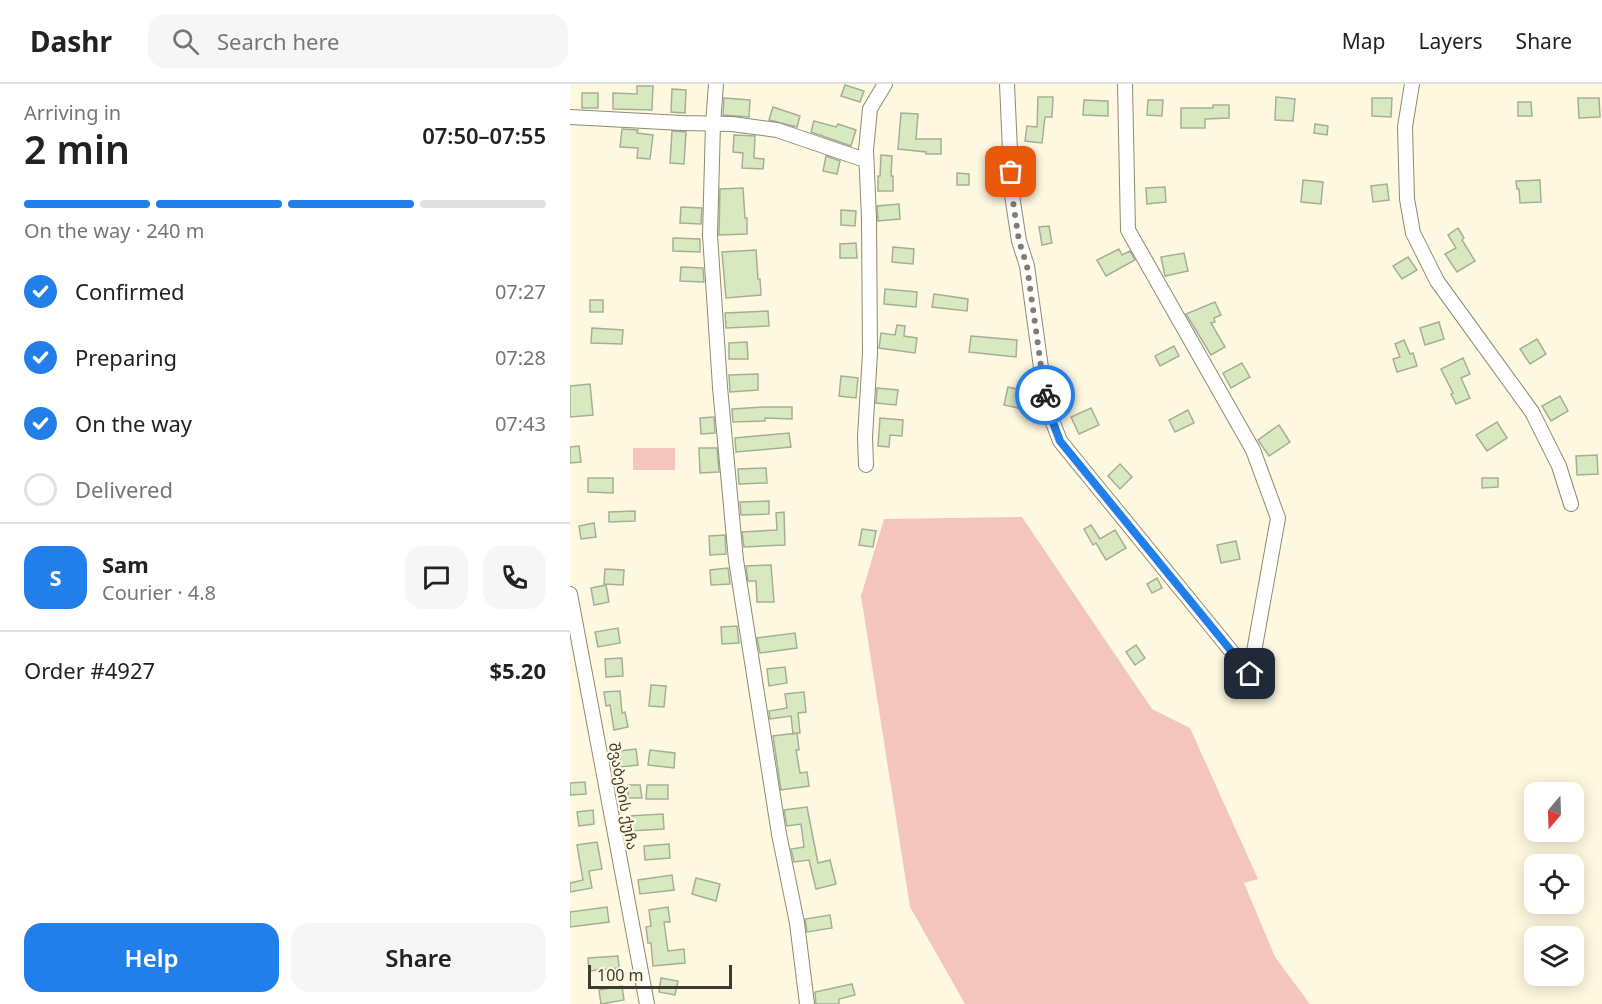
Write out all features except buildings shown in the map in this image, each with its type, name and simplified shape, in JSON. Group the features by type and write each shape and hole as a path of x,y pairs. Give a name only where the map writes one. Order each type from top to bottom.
{"street":[{"path":"716,84 712,124 710,235 720,387 736,560 779,834 797,923 807,1004"},
{"path":"866,465 864,437 870,353 866,160 870,109 885,84"},
{"path":"1007,84 1012,195 1019,241 1027,266 1046,404 1060,441 1250,674 1278,518 1253,450 1128,230 1125,84"},
{"path":"1412,84 1405,127 1407,199 1413,233 1437,280 1532,412 1559,466 1571,504"},
{"path":"570,117 732,124 777,130 866,160"},
{"name":"შვაბების ქუჩა","path":"570,594 647,1004"}],"shaded area":[{"path":"633,448 675,448 675,470 633,470"},
{"path":"1022,517 1152,709 1190,728 1258,879 1244,883 1275,957 1310,1004 965,1004 910,907 861,596 884,519"}],"way so far":[{"path":"1011,172 1019,241 1027,266 1045,395"}],"route":[{"path":"1045,395 1046,404 1060,441 1250,674"}]}
